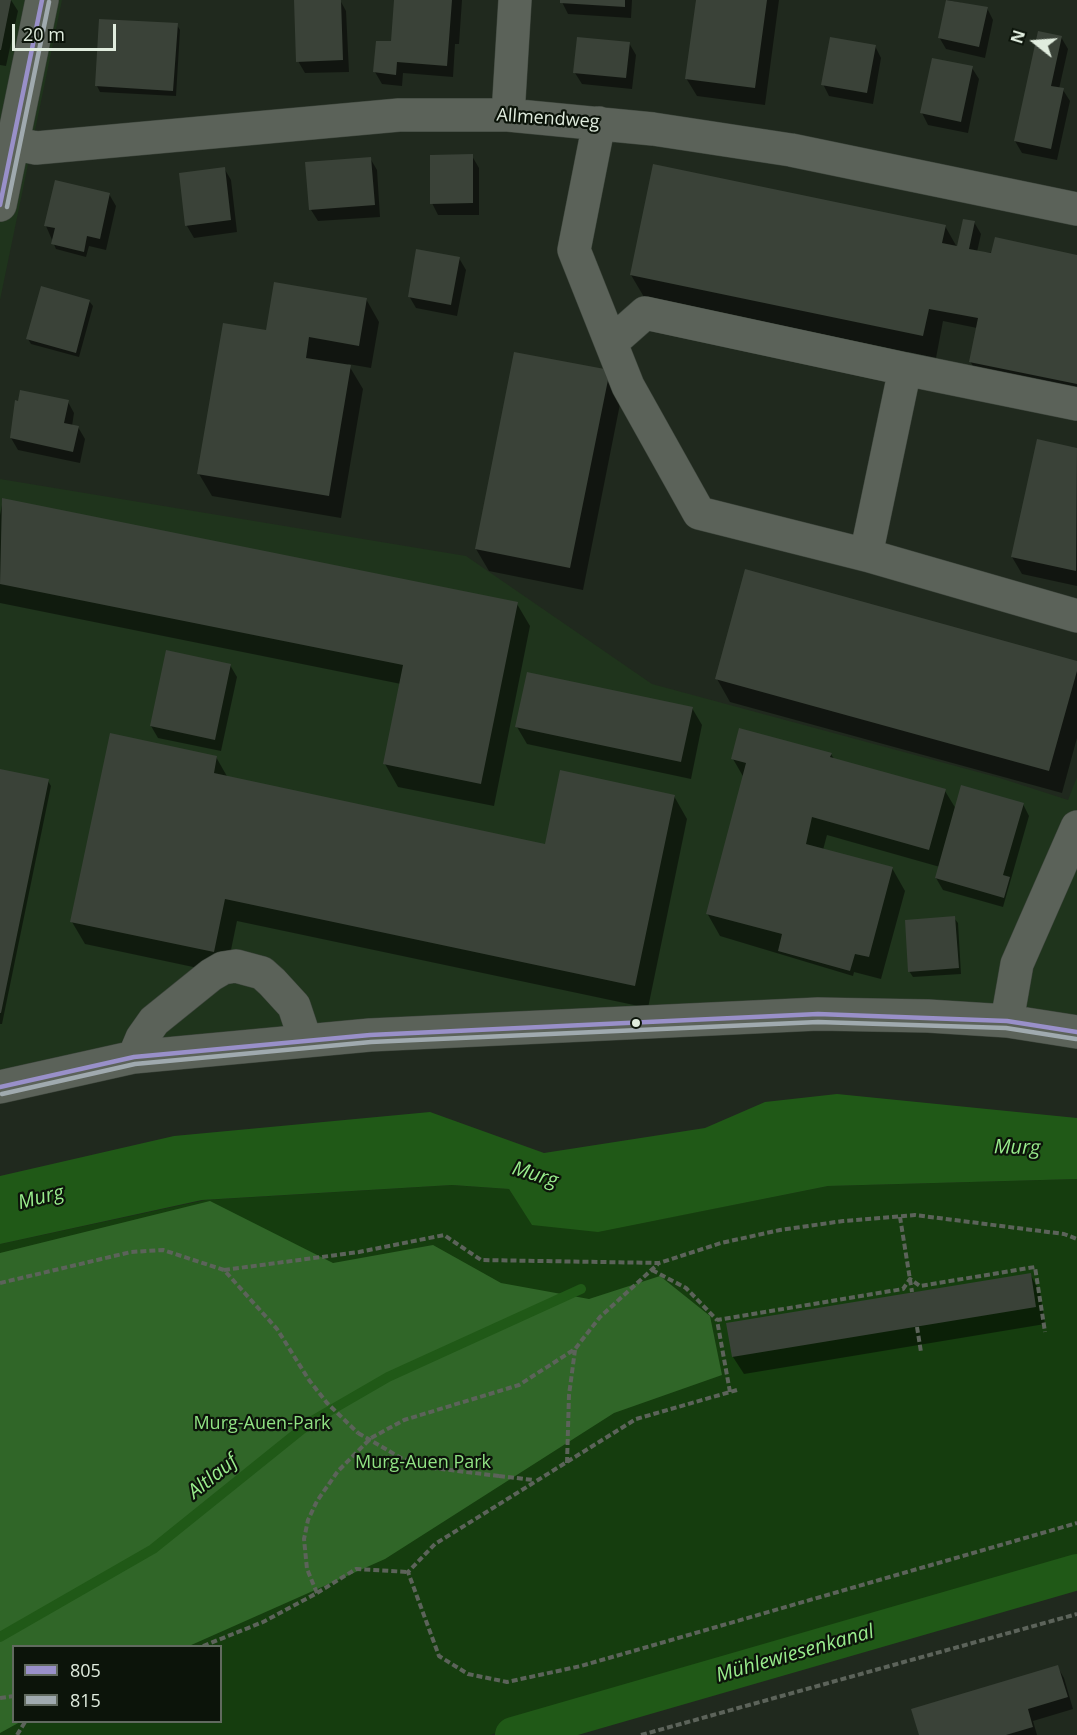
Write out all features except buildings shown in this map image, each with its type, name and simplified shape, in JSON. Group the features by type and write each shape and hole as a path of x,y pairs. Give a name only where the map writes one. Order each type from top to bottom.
{"street":[{"path":"4,174 42,0"},
{"path":"508,115 515,0"},
{"name":"Allmendweg","path":"4,174 36,148 399,116 508,115 599,123 791,150 1077,209"},
{"path":"599,123 574,250 628,386 699,513 866,555 1077,616"},
{"path":"611,343 645,313 1077,404"},
{"path":"866,555 905,369"},
{"path":"1007,1021 1017,964 1077,827"},
{"path":"134,1058 142,1038 154,1021 211,975 223,968 236,966 262,973 272,982 294,1006 305,1039"},
{"path":"0,1087 134,1058 305,1039 818,1014 928,1016 1007,1021 1077,1032"}],"path":[{"path":"0,1283 131,1252 163,1250 224,1270 359,1252 444,1235 480,1260 659,1263 721,1243 780,1230 843,1221 915,1215 1064,1234 1077,1239"},
{"path":"900,1217 912,1292"},
{"path":"317,1593 307,1569 304,1539 308,1520 316,1501 338,1471 371,1438 404,1420 519,1385 575,1349 600,1317 659,1263"},
{"path":"910,1279 920,1286 1035,1267 1045,1332"},
{"path":"224,1270 277,1329 309,1380 327,1403 358,1433 400,1458 424,1467 534,1480"},
{"path":"652,1270 686,1288 717,1320 730,1392"},
{"path":"717,1320 903,1289 910,1279"},
{"path":"917,1327 921,1352"},
{"path":"567,1462 569,1395 575,1349"},
{"path":"208,1645 263,1622 356,1569 408,1572 435,1544 500,1506 534,1480 636,1419 737,1390"},
{"path":"408,1572 439,1656 468,1674 507,1682 582,1666 1077,1523"},
{"path":"642,1735 1077,1614"}],"shaded area":[{"path":"0,0 62,0 0,300"},
{"path":"0,479 466,556 652,684 1000,778 1068,800 1077,777 1077,1036 1007,1021 370,1035 0,1087"}],"green space":[{"name":"Murg-Auen-Park","path":"1077,1179 1077,1576 490,1735 0,1735 0,1244 205,1200 452,1185 509,1189 523,1210 656,1220 828,1186"},
{"name":"Murg-Auen Park","path":"210,1201 333,1263 433,1245 501,1283 589,1299 660,1276 710,1316 722,1375 614,1413 385,1559 191,1645 12,1645 12,1723 18,1723 0,1733 0,1253"}],"water":[{"name":"Murg","path":"837,1094 1077,1118 1077,1179 828,1186 598,1232 532,1225 509,1189 452,1185 202,1200 0,1244 0,1176 174,1136 430,1112 544,1153 705,1128 765,1102"}],"waterway":[{"name":"Altlauf","path":"0,1637 153,1549 312,1421 388,1377 581,1289"},
{"name":"Mühlewiesenkanal","path":"513,1735 1077,1572"}],"transit line":[{"name":"805","path":"0,205 42,0"},
{"name":"815","path":"7,207 49,2"},
{"name":"805","path":"0,1087 134,1057 370,1035 818,1014 1007,1021 1077,1032"},
{"name":"815","path":"2,1094 135,1064 371,1042 818,1022 1006,1028 1076,1039"}]}
